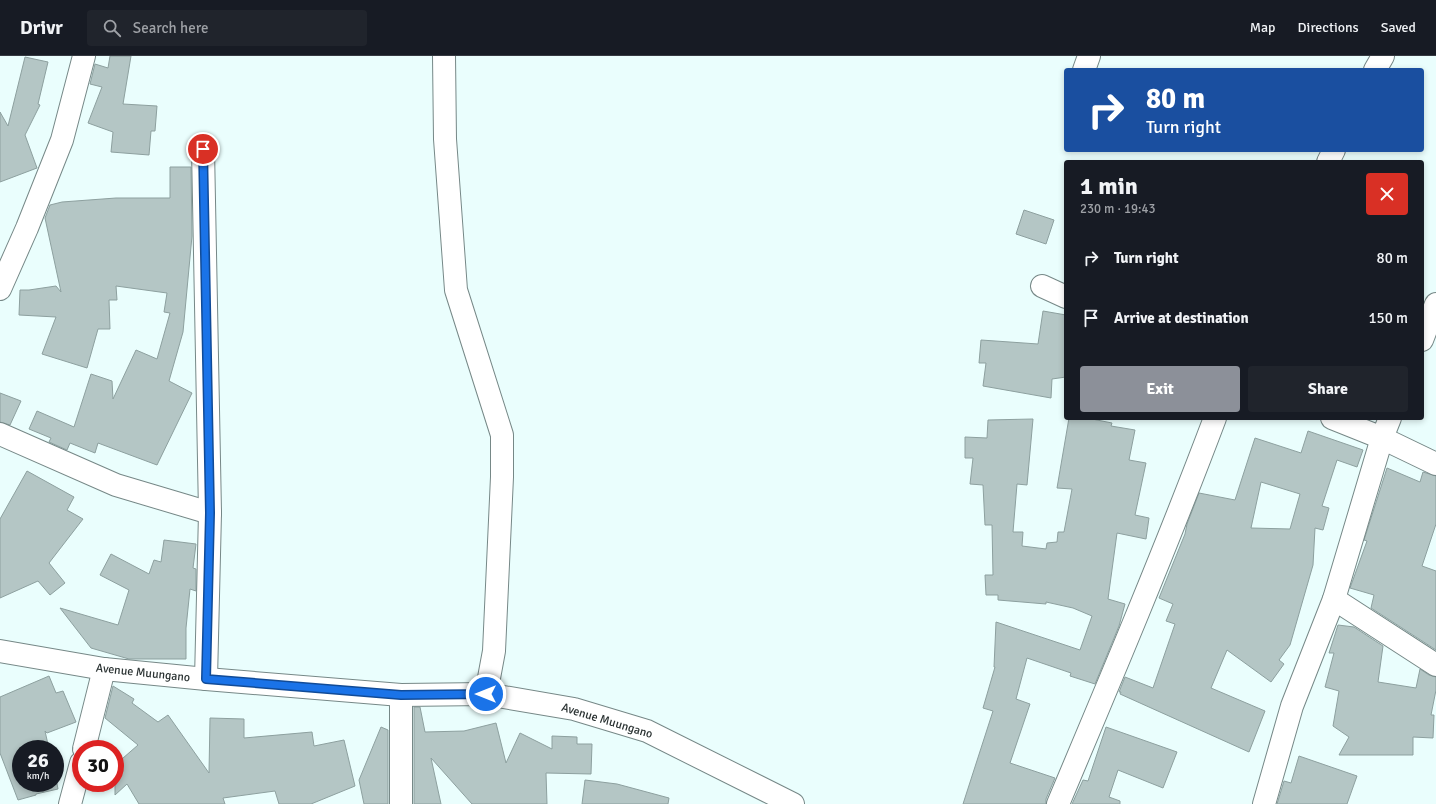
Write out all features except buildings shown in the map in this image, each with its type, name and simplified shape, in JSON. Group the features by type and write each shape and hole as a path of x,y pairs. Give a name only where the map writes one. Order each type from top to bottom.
{"street":[{"path":"0,289 27,228 62,140 84,56"},
{"path":"444,56 445,139 456,290 502,435 502,477 494,650 486,694"},
{"path":"1085,68 1089,56"},
{"path":"1377,68 1383,56"},
{"path":"203,149 210,513 206,679"},
{"path":"1042,286 1064,296"},
{"path":"1424,335 1436,304"},
{"path":"1058,804 1116,668 1214,420"},
{"path":"1337,420 1382,438 1436,464"},
{"path":"1264,804 1292,706 1334,599 1382,438 1389,420"},
{"path":"0,434 116,485 210,513"},
{"path":"1334,599 1436,665"},
{"name":"Avenue Muungano","path":"0,651 104,669 401,695 486,694 574,709 647,731 793,804"},
{"path":"86,740 104,669"},
{"path":"401,695 401,804"},
{"path":"70,804 73,792"}],"route":[{"path":"203,149 210,513 206,679 401,695 486,694"}]}
